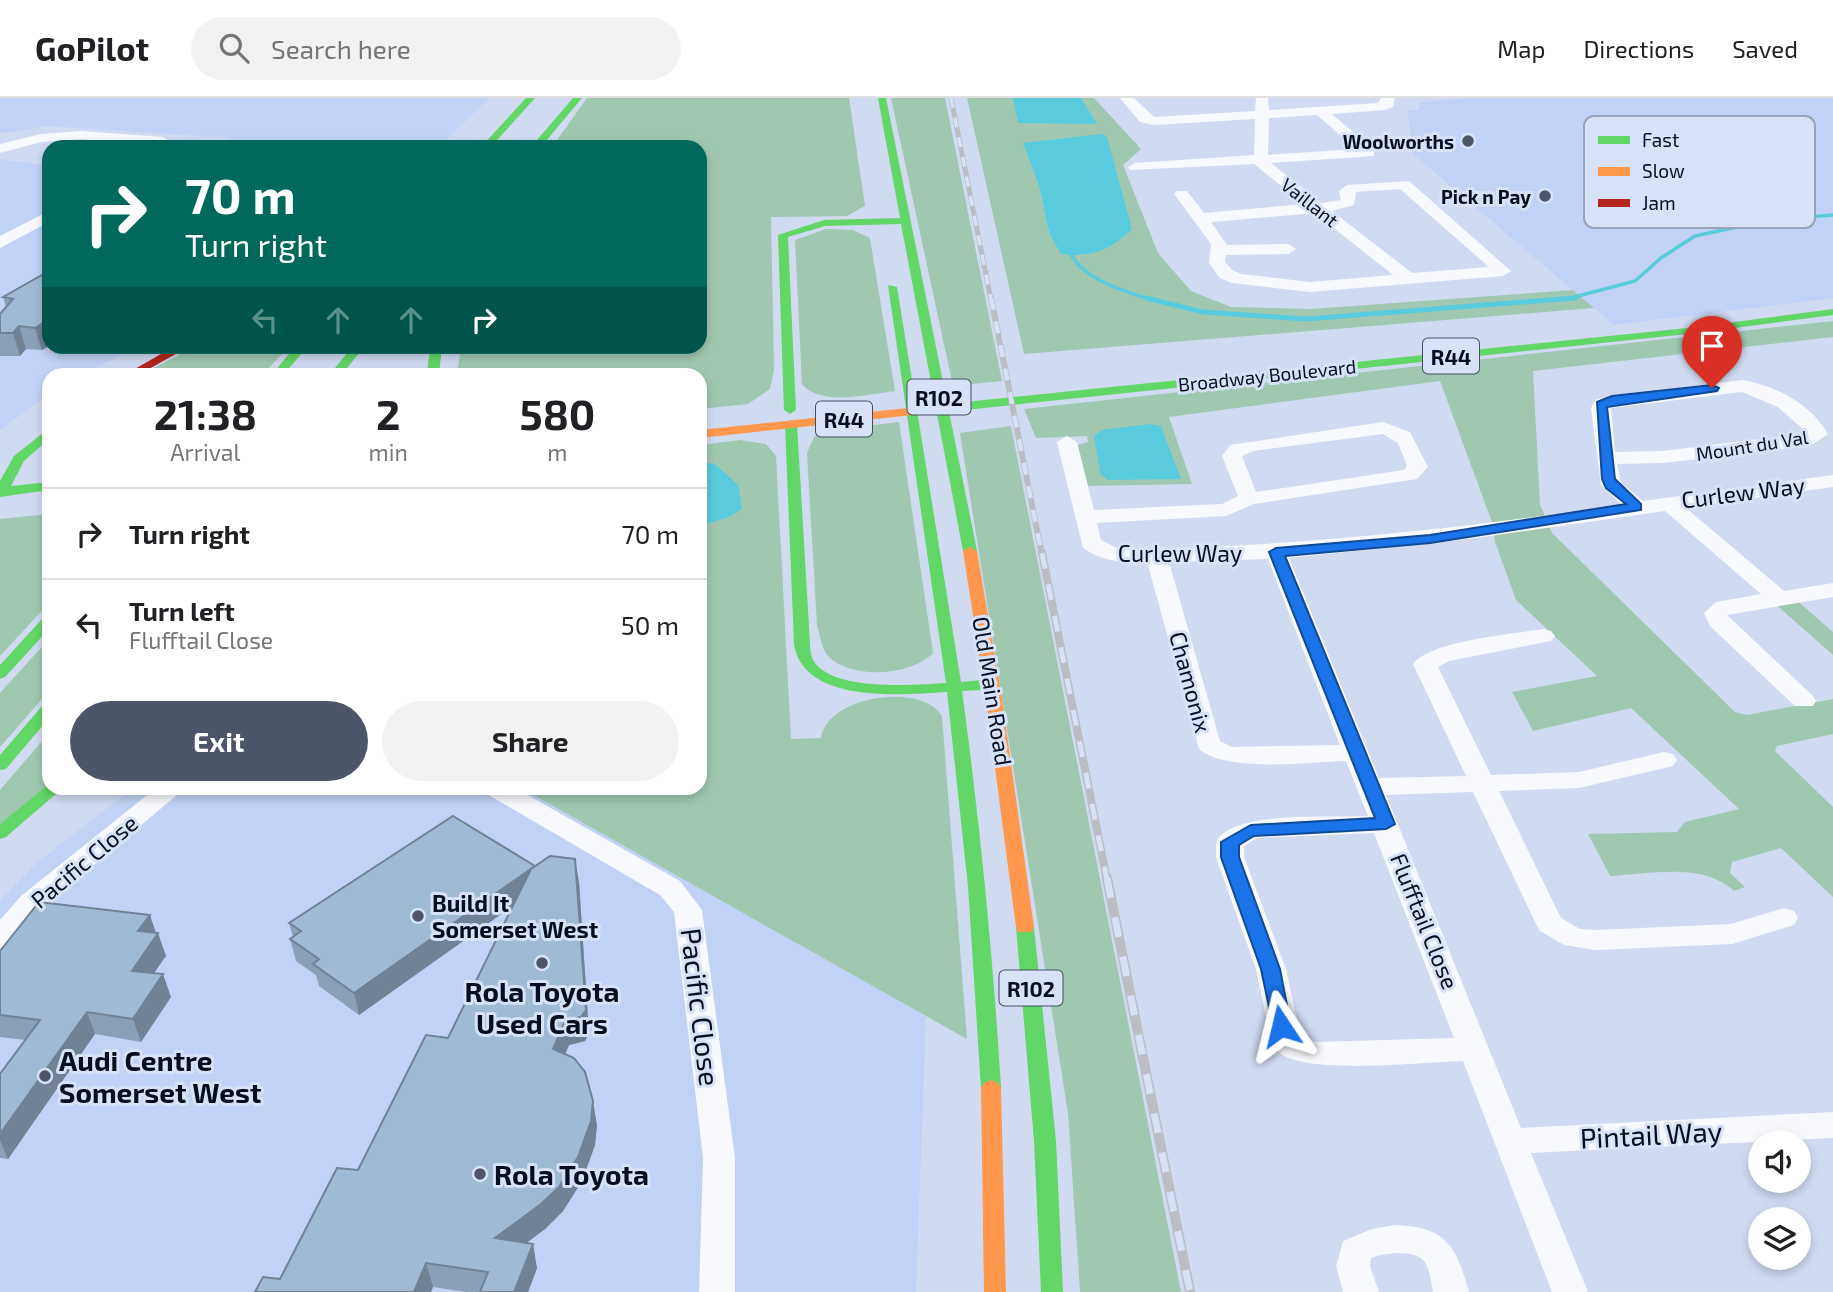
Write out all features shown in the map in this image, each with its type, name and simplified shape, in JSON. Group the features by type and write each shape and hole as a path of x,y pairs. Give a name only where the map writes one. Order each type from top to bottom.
{"main road":[{"path":"493,140 531,98"},
{"path":"542,140 578,98"},
{"name":"Old Main Road","path":"882,98 993,685 1021,886 1050,1195 1052,1292"},
{"path":"482,140 492,129 517,114"},
{"path":"550,140 553,128"},
{"path":"878,200 882,228"},
{"path":"904,221 882,228 803,227 782,236 802,644 808,665 828,679 844,684 993,685"},
{"name":"Old Main Road","path":"890,273 956,685 978,886 996,1201 995,1292"},
{"name":"Broadway Boulevard","path":"1067,389 1692,318 1833,299"},
{"name":"Broadway Boulevard","path":"707,419 790,417 1697,330 1833,312"},
{"path":"143,368 170,354"},
{"path":"283,368 296,354"},
{"path":"341,368 353,354"},
{"name":"Broadway Boulevard","path":"707,433 790,417"},
{"path":"0,471 42,438"},
{"path":"0,495 19,458"},
{"path":"0,495 42,487"},
{"path":"0,495 42,500"},
{"path":"0,674 42,628"},
{"path":"0,765 42,716"},
{"path":"0,833 46,795"}],"street":[{"path":"1128,98 1145,118 1151,120 1319,110 1336,104 1380,107 1388,104 1388,98"},
{"name":"Vaillant","path":"1262,98 1259,159 1410,281"},
{"path":"1319,110 1369,153"},
{"path":"0,149 34,137 60,134 153,140"},
{"path":"1179,164 1182,145"},
{"path":"1135,167 1389,152"},
{"path":"1199,218 1318,209 1346,204 1350,200 1347,191 1352,188 1427,181"},
{"path":"1182,194 1220,250 1217,263 1226,274 1238,279 1310,287 1410,281 1503,270 1409,186 1401,184"},
{"path":"0,243 42,220"},
{"path":"1220,250 1288,249"},
{"name":"Mount du Val","path":"1606,458 1634,460 1788,443 1810,440 1818,431 1770,394 1748,386 1617,399 1601,405 1606,458 1611,485 1637,507"},
{"path":"1085,517 1226,510 1249,499 1410,475 1418,467 1408,439 1383,428 1252,445 1237,450 1232,456 1249,499"},
{"name":"Curlew Way","path":"1067,442 1091,543 1117,556 1276,552 1430,539 1667,502 1833,481"},
{"path":"1667,502 1779,598"},
{"name":"Flufftail Close","path":"1276,552 1476,1049 1570,1292"},
{"name":"Chamonix","path":"1156,555 1208,744 1217,752 1232,755 1356,753"},
{"path":"1804,701 1716,618 1718,609 1833,590"},
{"path":"1543,636 1442,655 1425,664 1546,917 1565,935 1595,940 1718,936 1743,932 1784,918"},
{"path":"1370,788 1579,780 1664,760"},
{"name":"Pacific Close","path":"0,939 31,903 163,795"},
{"name":"Pacific Close","path":"508,795 670,888 688,910 719,1158 717,1292"},
{"path":"1386,824 1251,830 1230,842 1230,857 1271,969 1285,1037 1292,1045 1313,1054 1476,1049"},
{"name":"Pintail Way","path":"1511,1141 1833,1125"},
{"path":"1361,1292 1353,1266 1355,1251 1369,1243 1415,1241 1426,1243 1438,1252 1451,1292"}],"shaded area":[{"path":"0,98 489,98 446,140 229,140 231,138 46,126 0,132"},
{"path":"1470,98 1833,98 1833,298 1614,325 1413,154 1407,110 1419,110 1419,104"},
{"path":"0,159 42,165 42,354 124,354 94,368 42,368 42,399 0,430"},
{"path":"124,795 533,795 926,1016 916,1292 0,1292 0,901 35,864"}],"green space":[{"path":"587,98 849,98 865,206 847,216 771,217 774,370 770,389 748,404 707,408 707,368 458,368 460,354 707,354 707,140 557,140"},
{"path":"891,98 945,98 1002,381 953,386"},
{"path":"967,98 1013,98 1019,123 1084,103 1081,98 1094,98 1141,149 1123,165 1158,253 1191,291 1231,307 1311,309 1573,290 1594,308 1024,354","holes":["1076,138 1132,228 1049,233 1039,186 1024,144"]},
{"path":"826,229 853,230 870,238 895,391 833,397 810,391 802,384 795,240"},
{"path":"1833,321 1833,337 1533,371 1540,505 1545,516 1493,525 1440,381 1169,417 1192,484 1085,486 1075,446 1088,442 1087,436 1036,438 1024,409"},
{"path":"181,354 282,354 269,368 154,368"},
{"path":"899,422 933,653 911,667 866,672 838,664 828,656 821,641 817,625 807,453 814,437 823,431"},
{"path":"1011,426 1181,1292 1080,1292 1068,1113 960,433"},
{"path":"740,440 766,444 776,456 791,739 821,738 827,723 840,712 857,703 877,698 916,699 932,705 942,716 967,1039 533,795 707,795 707,444"},
{"path":"42,515 42,611 0,656 0,519"},
{"path":"1549,525 1552,533 1735,712 1747,715 1833,699 1833,734 1777,746 1775,751 1833,807 1833,897 1781,848 1732,862 1730,873 1745,887 1734,891 1707,876 1692,873 1659,872 1610,876 1588,834 1677,832 1685,822 1739,809 1631,708 1533,731 1512,692 1597,676 1516,600 1495,542 1494,534"},
{"path":"1795,599 1833,632 1833,655 1773,602"},
{"path":"42,647 42,699 0,747 0,693"},
{"path":"42,741 42,791 0,824 0,790"}],"water":[{"path":"1013,98 1081,98 1097,124 1018,123"},
{"path":"1101,134 1107,137 1132,229 1100,251 1082,255 1061,254 1049,233 1039,186 1023,143"},
{"path":"1150,424 1161,426 1181,479 1107,480 1100,473 1094,436 1102,430"},
{"path":"707,463 715,464 738,485 742,509 729,517 707,524"}],"building":[{"path":"42,275 42,324 35,328 19,326 13,333 0,333 0,314 13,299 3,297"},
{"name":"Build It Somerset West","path":"453,816 535,866 354,993 313,964 319,959 290,939 301,931 289,923"},
{"name":"Rola Toyota","path":"550,856 575,859 586,1010 581,1017 565,1021 553,1049 574,1058 585,1072 593,1101 591,1121 578,1157 559,1187 495,1238 533,1244 514,1292 480,1292 488,1272 426,1263 414,1292 255,1292 263,1277 280,1279 337,1168 358,1170 426,1035 448,1038 531,869"},
{"name":"Audi Centre Somerset West","path":"39,902 150,915 138,931 158,933 132,971 163,974 133,1019 87,1012 0,1134 0,1074 40,1020 0,1015 0,951"}],"waterway":[{"path":"1815,216 1833,215"},
{"path":"1569,298 1635,281 1661,258 1695,236 1732,228"},
{"path":"1069,249 1074,259 1092,276 1146,298"},
{"path":"1146,298 1203,312 1306,319 1569,298"},
{"path":"1146,298 1152,300"},
{"path":"1563,300 1569,298"},
{"path":"1569,298 1575,298"}],"railway":[{"path":"951,98 991,300"},
{"path":"991,298 1042,555"},
{"path":"1042,553 1107,880"},
{"path":"1107,878 1190,1292"}],"traffic: fast":[{"path":"492,140 531,98"},
{"path":"542,140 578,98"},
{"path":"882,98 970,551"},
{"path":"790,410 783,235 824,223 904,221"},
{"path":"892,287 940,586 967,786 986,987 991,1088"},
{"path":"955,407 1697,330 1833,312"},
{"path":"283,368 296,354"},
{"path":"341,368 353,354"},
{"path":"434,368 435,354"},
{"path":"791,424 802,644 808,665 822,676 842,684 865,688 916,689 982,685"},
{"path":"0,493 19,459 42,438"},
{"path":"0,491 42,487"},
{"path":"0,674 42,628"},
{"path":"0,765 42,716"},
{"path":"0,833 46,795"},
{"path":"1025,927 1045,1141 1052,1292"}],"traffic: slow":[{"path":"707,433 955,407"},
{"path":"970,551 993,692 1025,927"},
{"path":"991,1088 995,1292"}],"traffic: jam":[{"path":"143,368 170,354"}],"place":[{"name":"Woolworths","path":"1468,141"},
{"name":"Pick n Pay","path":"1545,196"},
{"name":"Build It Somerset West","path":"418,916"},
{"name":"Rola Toyota Used Cars","path":"542,963"},
{"name":"Audi Centre Somerset West","path":"45,1076"},
{"name":"Rola Toyota","path":"480,1174"}],"route":[{"path":"1281,1026 1271,969 1230,857 1230,842 1251,830 1386,824 1276,552 1352,548 1430,539 1637,507 1611,485 1608,479 1601,405 1612,400 1712,388"}]}
